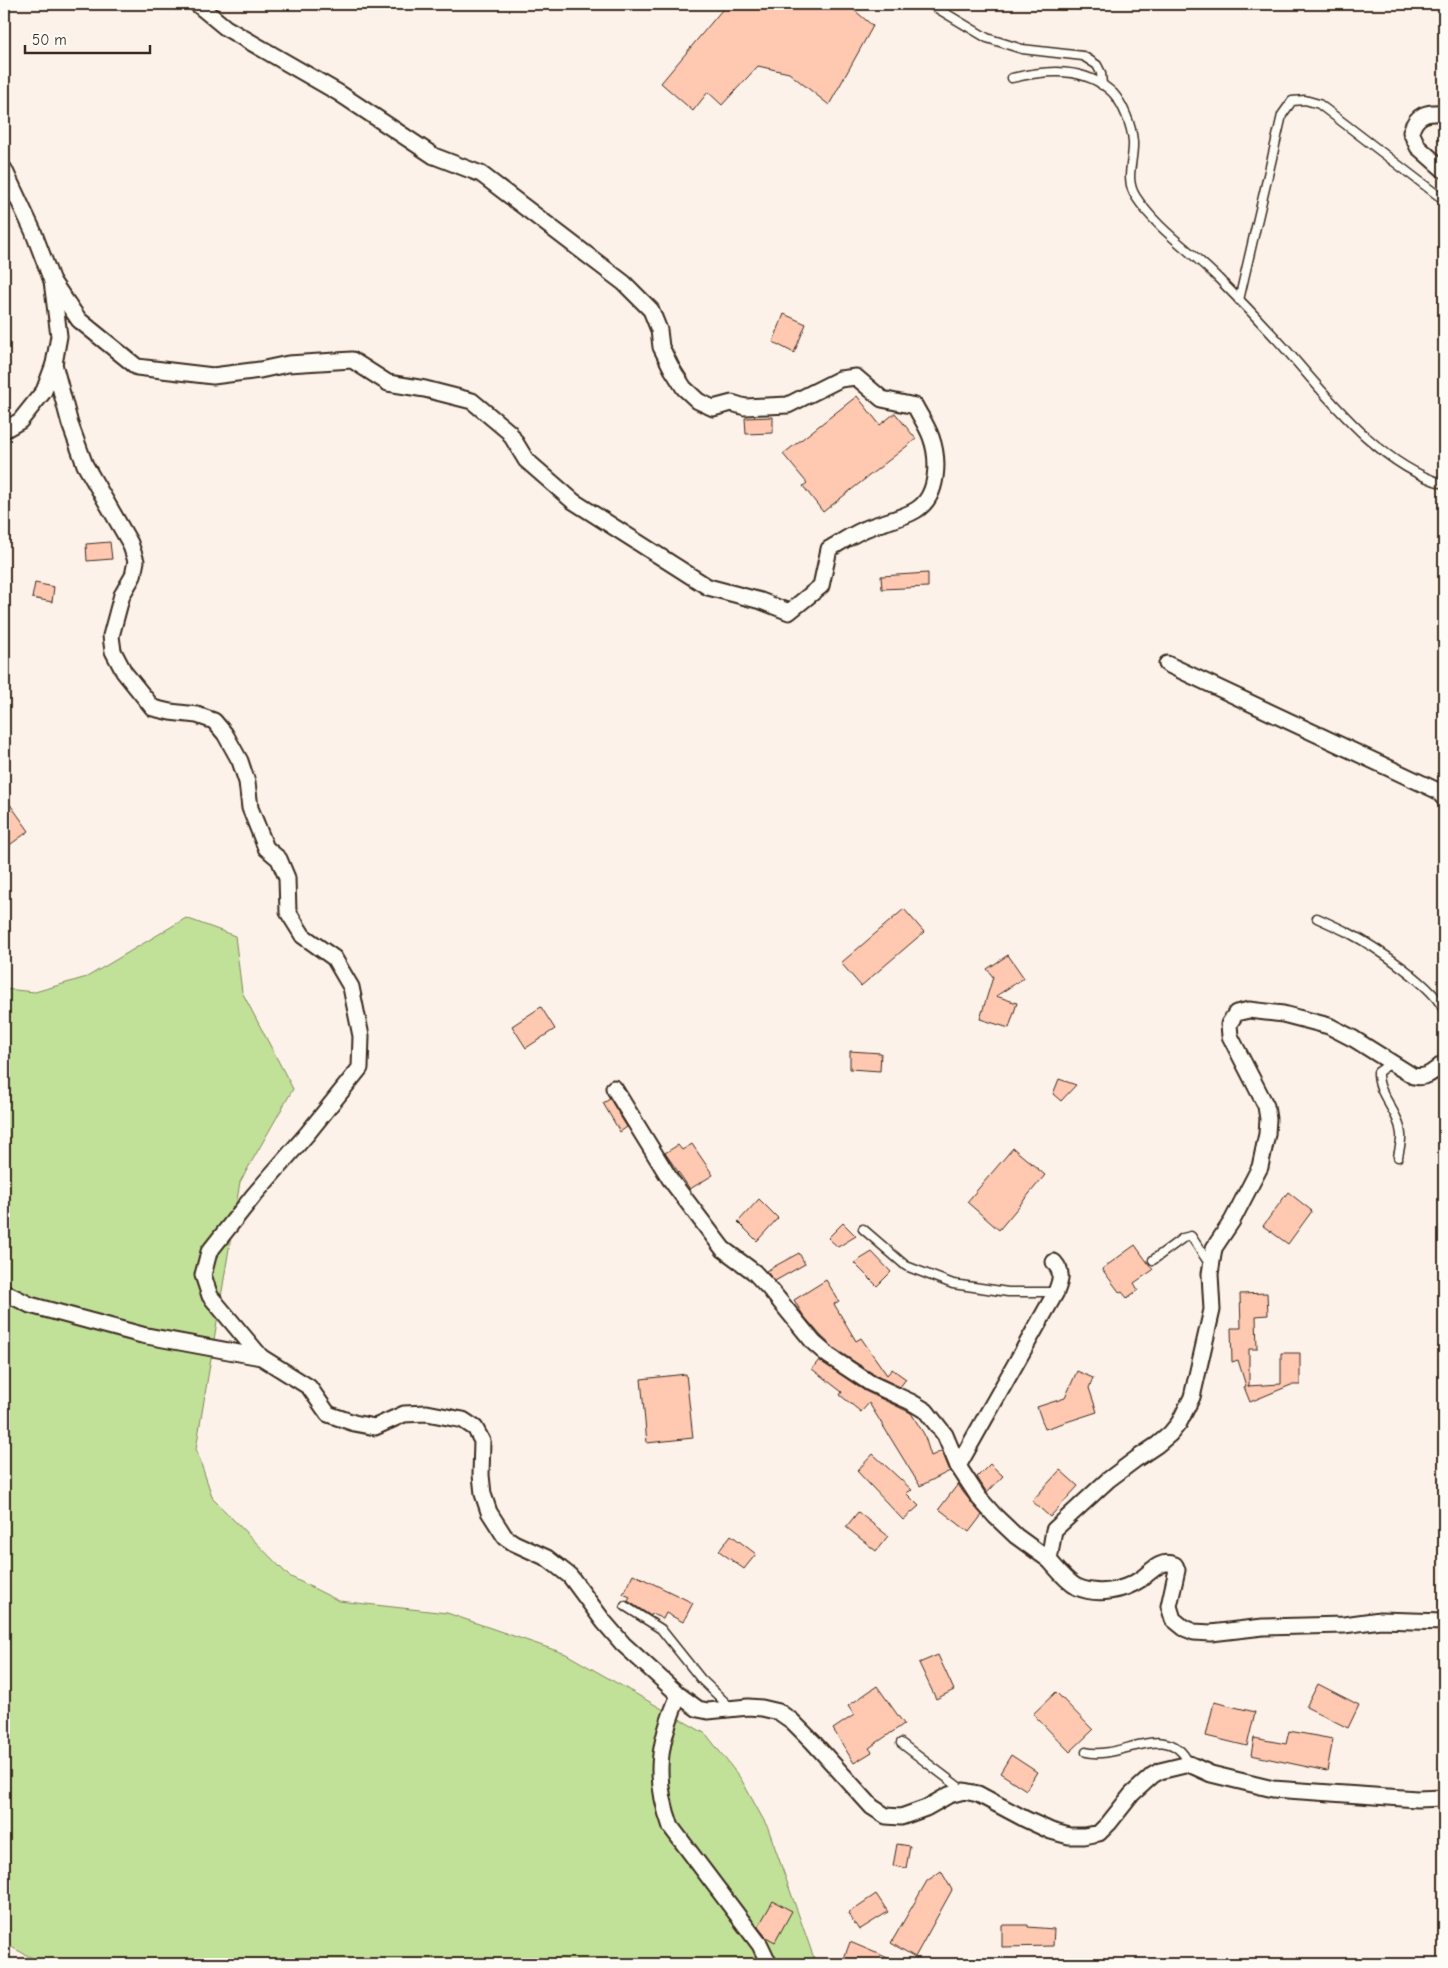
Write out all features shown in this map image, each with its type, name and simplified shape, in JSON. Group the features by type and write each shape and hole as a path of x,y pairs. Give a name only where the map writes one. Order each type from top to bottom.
{"street":[{"path":"52,281 79,320 137,367 213,376 260,370 288,364 352,360 388,383 425,389 472,401 509,432 526,460 574,501 708,587 761,601 789,612 821,586 828,549 870,526 917,510 932,491 936,457 931,436 915,406 882,399 856,377 840,379 788,405 745,407 732,403 713,408 698,401 684,388 661,348 659,330 651,310 624,283 481,174 434,156 339,93 226,28 198,4"},
{"path":"1444,113 1427,114 1419,118 1413,124 1411,132 1418,147 1444,170"},
{"path":"4,169 33,231 52,281 59,336 54,364 44,391 31,410 20,421 4,430"},
{"path":"54,364 70,424 85,465 122,528 136,561 133,576 122,595 111,636 113,651 124,672 153,708 197,715 214,721 225,734 240,761 247,782 250,808 266,848 279,859 287,878 288,912 304,936 334,958 351,987 362,1036 360,1068 307,1134 254,1194 209,1252 203,1275 210,1296 261,1358 309,1388 328,1414 354,1423 374,1427 404,1414 428,1413 463,1420 475,1428 482,1441 481,1475 483,1494 489,1512 505,1537 547,1558 570,1576 623,1644 678,1695 698,1709 708,1711 731,1708 762,1708 779,1712 792,1721 813,1742 872,1807 886,1816 901,1817 926,1808 949,1795 964,1791 978,1794 1051,1831 1069,1836 1084,1836 1098,1833 1109,1823 1132,1794 1153,1775 1160,1771 1189,1764 1211,1774 1273,1790 1408,1798 1444,1798"},
{"path":"1167,664 1438,791 1444,798"},
{"path":"1049,1560 1054,1530 1108,1480 1157,1446 1178,1423 1192,1397 1212,1310 1211,1266 1214,1248 1232,1221 1260,1167 1267,1134 1268,1119 1266,1106 1230,1036 1229,1024 1236,1013 1249,1010 1275,1013 1329,1026 1354,1039 1413,1076 1421,1078 1428,1076 1444,1063"},
{"path":"614,1088 670,1179 723,1249 754,1272 814,1343 829,1356 870,1383 926,1411 945,1435 958,1466 979,1498 994,1516 1016,1536 1049,1560 1061,1574 1077,1586 1111,1592 1129,1586 1160,1564 1170,1563 1177,1570 1169,1606 1174,1619 1184,1628 1194,1632 1211,1633 1263,1627 1344,1625 1380,1620 1444,1622"},
{"path":"958,1466 1056,1292 1061,1276 1059,1268 1054,1262"},
{"path":"4,1292 30,1305 142,1335 261,1358"},
{"path":"678,1695 666,1725 659,1774 663,1806 671,1828 760,1945 770,1964"}],"lane":[{"path":"930,4 987,38 1022,49 1083,56 1097,65 1101,73 1102,86"},
{"path":"1012,78 1056,71 1073,73 1102,86 1113,94 1129,124 1133,142 1129,172 1130,185 1135,196 1172,236 1214,274 1239,300 1357,427 1394,459 1429,480 1444,484"},
{"path":"1239,300 1282,115 1292,101 1305,100 1319,104 1444,200"},
{"path":"1317,918 1371,945 1427,988 1442,1005 1444,1012"},
{"path":"1391,1063 1378,1072 1377,1080 1402,1134 1398,1157"},
{"path":"863,1229 906,1266 953,1284 1008,1292 1056,1292"},
{"path":"1153,1260 1183,1238 1191,1236 1211,1266"},
{"path":"625,1606 661,1629 701,1679 731,1708"},
{"path":"1086,1752 1100,1754 1146,1742 1158,1741 1177,1749 1185,1756 1189,1764"},
{"path":"901,1743 964,1791"}],"green space":[{"path":"186,918 235,936 242,992 293,1089 240,1182 196,1449 213,1499 289,1576 339,1601 447,1613 566,1654 706,1734 741,1779 768,1828 816,1964 43,1964 4,1943 4,989 35,992 87,977"}],"building":[{"path":"727,4 847,4 873,26 829,105 789,73 758,66 722,105 708,92 693,111 661,83"},
{"path":"784,314 806,324 794,353 773,342"},
{"path":"857,396 880,425 895,413 916,439 823,512 803,486 807,483 783,454"},
{"path":"773,417 773,433 746,434 745,418"},
{"path":"110,542 112,559 87,561 86,544"},
{"path":"928,573 928,587 882,589 881,576"},
{"path":"35,583 54,587 52,602 32,598"},
{"path":"4,796 29,831 4,849"},
{"path":"904,909 924,932 861,986 841,963"},
{"path":"1008,955 1024,978 996,996 1017,1003 1009,1028 980,1019 993,977 987,969"},
{"path":"541,1007 555,1029 526,1048 512,1026"},
{"path":"850,1051 881,1053 880,1071 850,1069"},
{"path":"1059,1079 1076,1085 1061,1101 1053,1094"},
{"path":"610,1099 627,1127 620,1132 603,1103"},
{"path":"692,1144 713,1175 690,1189 665,1153 678,1145 682,1150"},
{"path":"1013,1148 1045,1175 999,1230 967,1202"},
{"path":"1288,1192 1312,1211 1288,1244 1263,1226"},
{"path":"759,1199 778,1218 757,1241 738,1222"},
{"path":"843,1223 856,1236 838,1247 828,1238"},
{"path":"1135,1245 1153,1270 1134,1283 1138,1290 1127,1298 1122,1292 1120,1293 1102,1269"},
{"path":"872,1252 891,1272 877,1286 854,1263"},
{"path":"799,1253 805,1264 775,1281 766,1271"},
{"path":"826,1280 839,1301 834,1304 856,1341 861,1338 887,1375 892,1369 906,1379 900,1387 875,1375 835,1349 803,1315 794,1300"},
{"path":"1267,1293 1268,1315 1256,1316 1257,1349 1249,1349 1249,1386 1281,1384 1281,1353 1300,1353 1300,1385 1291,1385 1250,1402 1244,1387 1246,1386 1238,1360 1232,1362 1231,1328 1241,1328 1240,1294"},
{"path":"819,1360 865,1391 911,1413 924,1434 931,1456 942,1451 950,1471 920,1486 869,1403 861,1412 840,1395 842,1392 812,1369"},
{"path":"1077,1371 1093,1378 1089,1388 1097,1412 1045,1429 1037,1407 1065,1398"},
{"path":"686,1374 693,1438 647,1443 641,1379"},
{"path":"873,1454 912,1490 906,1493 919,1506 903,1520 857,1471"},
{"path":"990,1464 1003,1476 987,1493 977,1477"},
{"path":"1060,1470 1078,1486 1050,1517 1032,1501"},
{"path":"958,1484 982,1515 969,1532 939,1509"},
{"path":"858,1512 888,1536 876,1551 846,1527"},
{"path":"731,1535 756,1554 744,1569 719,1551"},
{"path":"633,1574 693,1603 683,1622 666,1613 663,1619 652,1614 651,1616 628,1601 630,1597 623,1594"},
{"path":"938,1655 954,1690 936,1699 919,1663"},
{"path":"1318,1684 1359,1705 1348,1728 1306,1707"},
{"path":"877,1686 904,1724 869,1748 872,1752 854,1763 833,1729 854,1715 848,1706"},
{"path":"1056,1692 1093,1730 1070,1752 1033,1714"},
{"path":"1214,1702 1255,1712 1247,1746 1206,1736"},
{"path":"1289,1731 1333,1739 1327,1771 1251,1755 1254,1738 1286,1744"},
{"path":"1011,1755 1037,1772 1026,1790 1000,1773"},
{"path":"897,1844 910,1846 906,1868 893,1866"},
{"path":"941,1871 952,1890 915,1957 891,1943 927,1881"},
{"path":"876,1894 888,1912 859,1930 848,1913"},
{"path":"773,1901 792,1911 775,1942 766,1937 758,1927"},
{"path":"1002,1925 1028,1925 1028,1927 1054,1929 1053,1946 1002,1947"},
{"path":"850,1942 902,1964 842,1964"}]}
